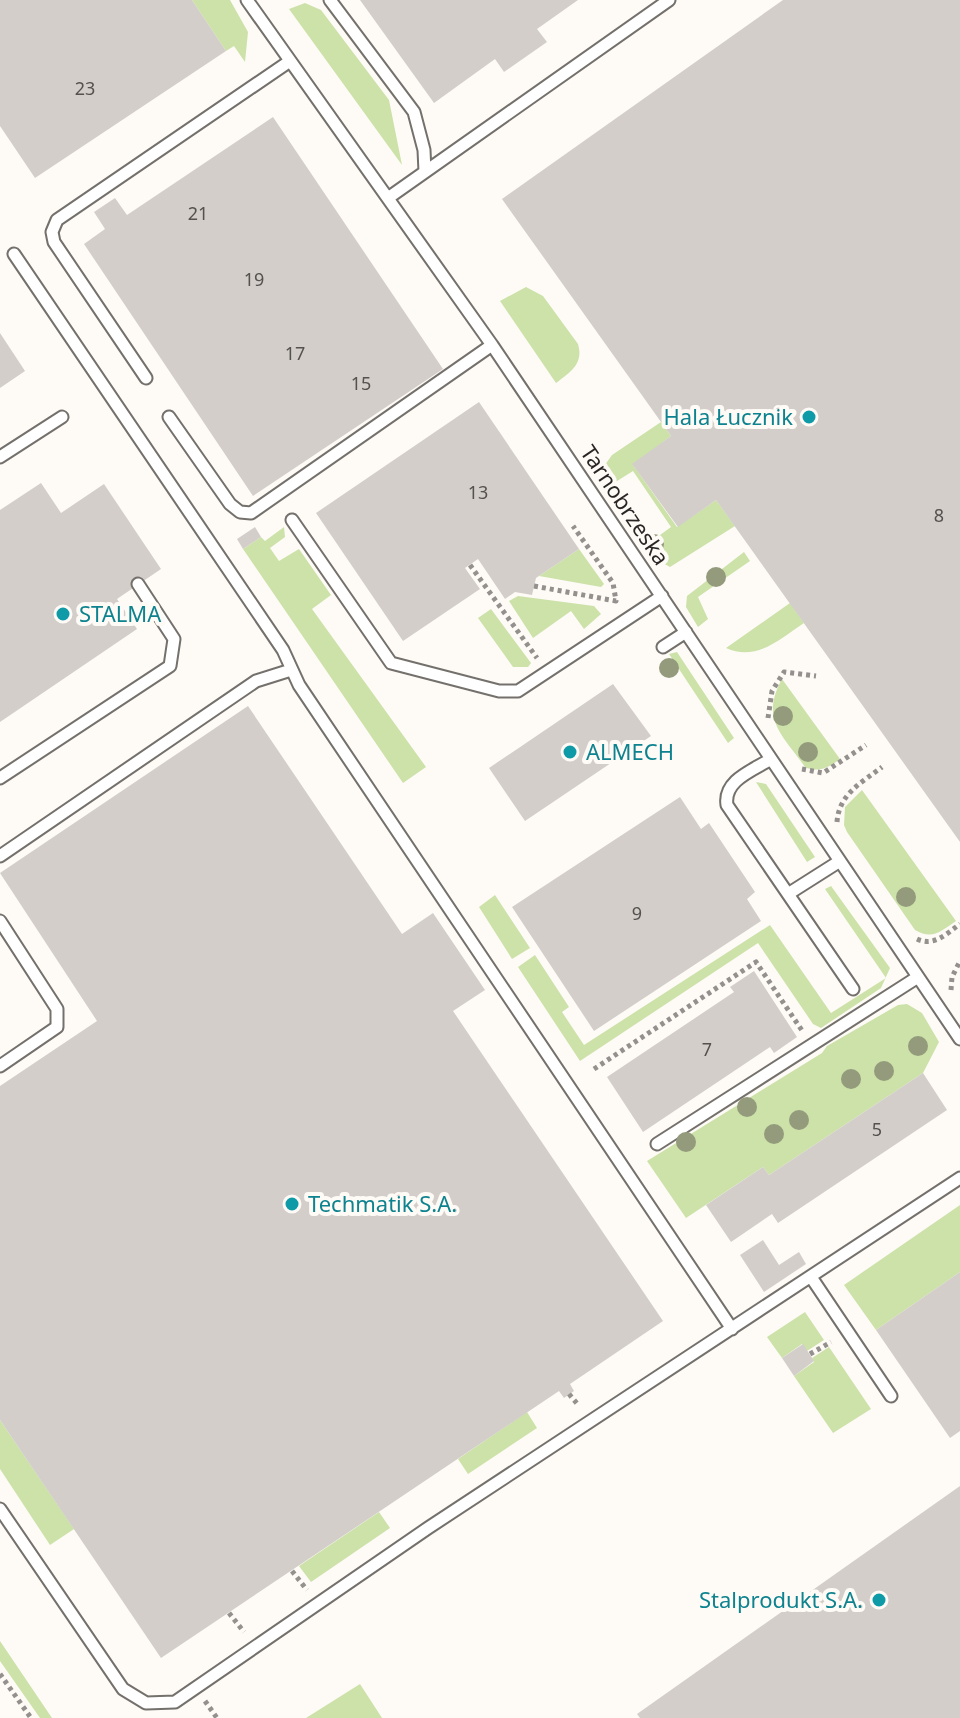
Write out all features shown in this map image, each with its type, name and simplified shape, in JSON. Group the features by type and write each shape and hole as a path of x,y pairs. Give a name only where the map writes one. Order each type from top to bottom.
{"lane":[{"name":"Tarnobrzeska","path":"247,0 492,345 960,1039"},
{"path":"330,0 414,112 424,150 425,172"},
{"path":"388,198 669,0"},
{"path":"146,378 54,242 52,232 57,220 290,61"},
{"path":"14,254 283,650 291,670 732,1329"},
{"path":"169,417 230,504 240,512 251,513 492,345"},
{"path":"0,457 62,417"},
{"path":"292,520 391,663 508,692 518,691 662,596"},
{"path":"0,778 170,666 174,639 138,584"},
{"path":"663,647 686,632"},
{"path":"0,856 256,681 291,670"},
{"path":"771,759 731,784 726,800 853,989"},
{"path":"788,894 840,861"},
{"path":"0,921 57,1009 59,1018 57,1027 0,1066"},
{"path":"657,1144 918,977"},
{"path":"0,1509 123,1689 146,1703 175,1702 428,1528 960,1178"},
{"path":"811,1277 891,1396"}],"path":[{"path":"534,586 616,601 613,583 573,526"},
{"path":"470,565 546,672"},
{"path":"771,725 768,702 779,677 787,671 816,676"},
{"path":"794,758 802,769 823,773 866,745"},
{"path":"840,831 837,822 841,802 882,767"},
{"path":"910,935 931,942 960,924"},
{"path":"953,999 952,977 960,961"},
{"path":"594,1069 756,962 811,1045"},
{"path":"810,1354 831,1342"},
{"path":"0,1674 31,1718"}],"green space":[{"path":"192,0 230,0 248,32 245,62 234,46 226,51"},
{"path":"305,3 321,10 389,100 402,165 289,9"},
{"path":"526,287 543,296 578,344 577,362 556,383 500,301"},
{"path":"661,422 671,436 633,465 677,527 716,500 735,526 670,567 654,558 645,546 671,527 633,471 606,488 597,476 612,455"},
{"path":"284,527 285,537 270,548 279,561 299,549 331,595 312,609 426,767 403,783 243,549 261,537 265,541"},
{"path":"579,549 604,584 601,587 539,576"},
{"path":"744,552 750,561 698,597 708,619 698,627 686,607 687,596"},
{"path":"518,596 594,606 601,614 584,629 571,611 533,638 509,601"},
{"path":"790,603 804,623 777,642 747,652 726,648"},
{"path":"491,609 531,663 528,667 513,667 478,618"},
{"path":"677,652 734,738 728,743 669,654"},
{"path":"782,679 840,759 831,765 823,769 805,767 782,735 773,705"},
{"path":"756,782 766,784 815,857 807,862"},
{"path":"862,790 956,921 931,934 915,930 844,825 845,807"},
{"path":"831,886 890,968 886,978 825,889"},
{"path":"495,895 530,948 512,959 479,907"},
{"path":"770,925 831,1013 885,978 881,988 821,1028 813,1024 758,943 580,1061 518,967 535,955 569,1007 562,1012 584,1045"},
{"path":"907,1004 922,1013 939,1042 923,1073 769,1175 763,1167 686,1218 647,1161 822,1053 827,1046 898,1005"},
{"path":"960,1205 960,1272 876,1330 844,1285"},
{"path":"805,1312 824,1340 807,1351 802,1344 782,1358 767,1337"},
{"path":"829,1347 871,1409 833,1433 794,1376"},
{"path":"527,1412 537,1428 468,1474 458,1459"},
{"path":"0,1420 74,1529 50,1545 0,1469"},
{"path":"379,1512 390,1528 311,1582 299,1566"},
{"path":"0,1641 52,1718 40,1718 0,1661"},
{"path":"360,1684 382,1718 306,1718"}],"building":[{"path":"0,0 192,0 226,51 35,178 0,126"},
{"path":"360,0 578,0 537,29 547,42 504,72 495,59 434,103"},
{"name":"Hala Łucznik","path":"783,0 960,0 960,842 716,500 678,527 632,464 671,436 502,199"},
{"path":"273,117 443,369 253,496 84,244 105,229 94,212 115,198 127,215"},
{"path":"0,333 25,371 0,388"},
{"path":"479,402 579,549 536,578 532,595 515,592 505,599 478,559 465,568 480,589 403,641 316,513"},
{"name":"STALMA","path":"41,483 61,513 104,484 161,569 117,599 137,629 0,722 0,510"},
{"path":"255,527 261,537 243,549 237,539"},
{"name":"ALMECH","path":"613,684 651,736 525,821 489,768"},
{"name":"Techmatik S.A.","path":"248,706 402,934 433,913 485,990 453,1011 663,1321 570,1384 574,1391 564,1398 559,1391 161,1658 0,1420 0,1086 97,1021 0,873"},
{"path":"680,797 701,829 709,823 755,892 747,899 761,921 594,1031 512,907"},
{"path":"754,971 797,1037 774,1053 770,1047 643,1132 607,1077 734,992 730,987"},
{"path":"923,1073 947,1110 778,1223 772,1214 731,1242 706,1205 763,1167 769,1175"},
{"path":"763,1240 779,1265 799,1252 806,1264 764,1292 740,1255"},
{"path":"960,1272 960,1431 950,1438 876,1330"},
{"path":"803,1344 814,1361 794,1376 782,1358"},
{"name":"Stalprodukt S.A.","path":"960,1486 960,1718 640,1718 637,1714"}],"place":[{"name":"Hala Łucznik","path":"809,417"},
{"name":"STALMA","path":"63,614"},
{"name":"ALMECH","path":"570,752"},
{"name":"Techmatik S.A.","path":"292,1204"},
{"name":"Stalprodukt S.A.","path":"879,1600"}]}
